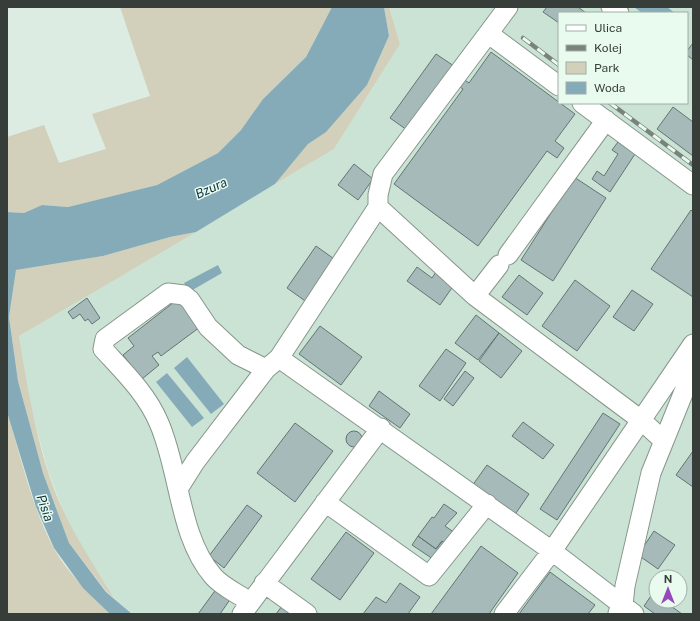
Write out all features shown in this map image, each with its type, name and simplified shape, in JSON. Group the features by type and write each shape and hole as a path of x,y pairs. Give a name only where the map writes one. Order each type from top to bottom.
{"lane":[{"path":"178,488 195,462 273,364 378,206 378,195 383,174 508,7"},
{"path":"489,34 558,85"},
{"path":"583,104 693,185"},
{"path":"475,296 606,120"},
{"path":"378,206 475,296 641,420 664,441"},
{"path":"380,428 246,608 214,578 196,552 168,447 159,423 146,398 103,349 105,339 168,293 184,294 190,300 208,327 238,355 273,364 380,428 552,551 625,611"},
{"path":"504,614 552,551 693,344"},
{"path":"625,611 625,586 651,473 693,369"},
{"path":"325,502 429,576 487,504"},
{"path":"264,584 307,614"}],"shaded area":[{"path":"389,7 693,7 693,614 132,614 114,598 83,549 63,510 48,470 33,416 19,336 334,149 400,44"}],"green space":[{"path":"120,7 332,7 306,57 263,99 241,130 218,153 157,185 68,207 42,205 24,213 7,212 7,137 44,125 59,163 106,149 92,114 150,96"},
{"path":"384,7 389,7 400,44 334,149 275,184 308,144 326,131 367,85 389,36"},
{"path":"196,232 19,336 35,424 54,489 63,510 87,555 114,598 107,592 69,543 43,473 18,381 9,317 16,270 103,256 170,237"},
{"path":"7,412 32,498 53,547 65,566 110,614 7,614"}],"water":[{"path":"332,7 384,7 389,36 367,85 326,132 308,144 275,184 196,232 170,237 103,256 16,270 9,317 18,381 43,473 69,543 106,592 132,614 110,614 83,588 54,548 36,507 7,412 7,212 24,213 42,205 68,207 157,185 218,153 241,130 263,99 306,57"},
{"path":"634,7 667,7 674,12 641,12"},
{"path":"218,265 222,273 189,292 184,283"},
{"path":"187,357 224,404 211,414 174,368"},
{"path":"167,373 204,418 192,427 156,382"}],"building":[{"path":"547,7 578,7 585,12 558,12 558,22 543,12"},
{"path":"693,43 693,60 688,56 688,50"},
{"path":"491,52 558,101 558,104 561,104 575,114 555,141 564,148 557,158 547,151 478,246 394,184 463,89 457,85 462,78 469,83"},
{"path":"436,54 454,66 407,130 390,118"},
{"path":"673,107 693,122 693,156 657,129"},
{"path":"618,142 635,154 610,192 592,179 597,171 604,176 618,154 612,150"},
{"path":"354,164 373,179 358,200 338,185"},
{"path":"574,177 606,198 553,281 521,260"},
{"path":"691,210 693,212 693,297 651,269"},
{"path":"316,246 337,261 308,303 287,288"},
{"path":"417,267 432,278 438,269 456,282 440,305 407,281"},
{"path":"519,275 543,293 527,315 502,297"},
{"path":"575,280 610,306 577,351 542,326"},
{"path":"632,290 653,304 634,331 613,317"},
{"path":"87,298 100,318 92,324 88,319 85,321 80,314 73,319 68,312"},
{"path":"178,299 200,327 161,356 158,352 152,356 159,365 142,379 123,355 134,346 128,338"},
{"path":"476,315 499,333 478,360 455,343"},
{"path":"320,326 362,357 341,385 299,354"},
{"path":"499,333 522,351 501,378 479,361"},
{"path":"446,349 466,363 440,401 419,386"},
{"path":"465,371 474,378 453,406 444,399"},
{"path":"379,391 410,414 400,428 369,406"},
{"path":"603,413 620,424 557,520 540,509"},
{"path":"523,422 554,445 543,459 512,436"},
{"path":"295,423 333,451 295,502 257,473"},
{"path":"354,431 360,433 362,439 360,445 354,447 348,445 346,439 348,433"},
{"path":"693,451 693,487 676,475"},
{"path":"487,465 529,494 514,516 472,486"},
{"path":"444,504 457,513 445,526 455,533 447,545 442,541 436,549 418,536"},
{"path":"247,505 262,516 224,568 209,556"},
{"path":"654,531 675,545 658,569 638,555"},
{"path":"346,532 374,553 340,600 311,579"},
{"path":"418,536 436,549 442,541 447,545 436,561 412,545"},
{"path":"481,546 518,573 489,614 431,614"},
{"path":"550,572 595,605 588,614 519,614"},
{"path":"400,583 420,597 408,614 363,614 376,597 386,603"},
{"path":"217,588 231,598 220,614 198,614"},
{"path":"648,600 648,609 644,606"},
{"path":"282,606 294,614 276,614"},
{"path":"648,609 675,609 682,614 655,614"}],"railway":[{"path":"523,38 558,64"},
{"path":"611,104 693,165"}],"water label":[{"name":"Bzura","path":"211,188"},
{"name":"Pisia","path":"45,508"}]}
